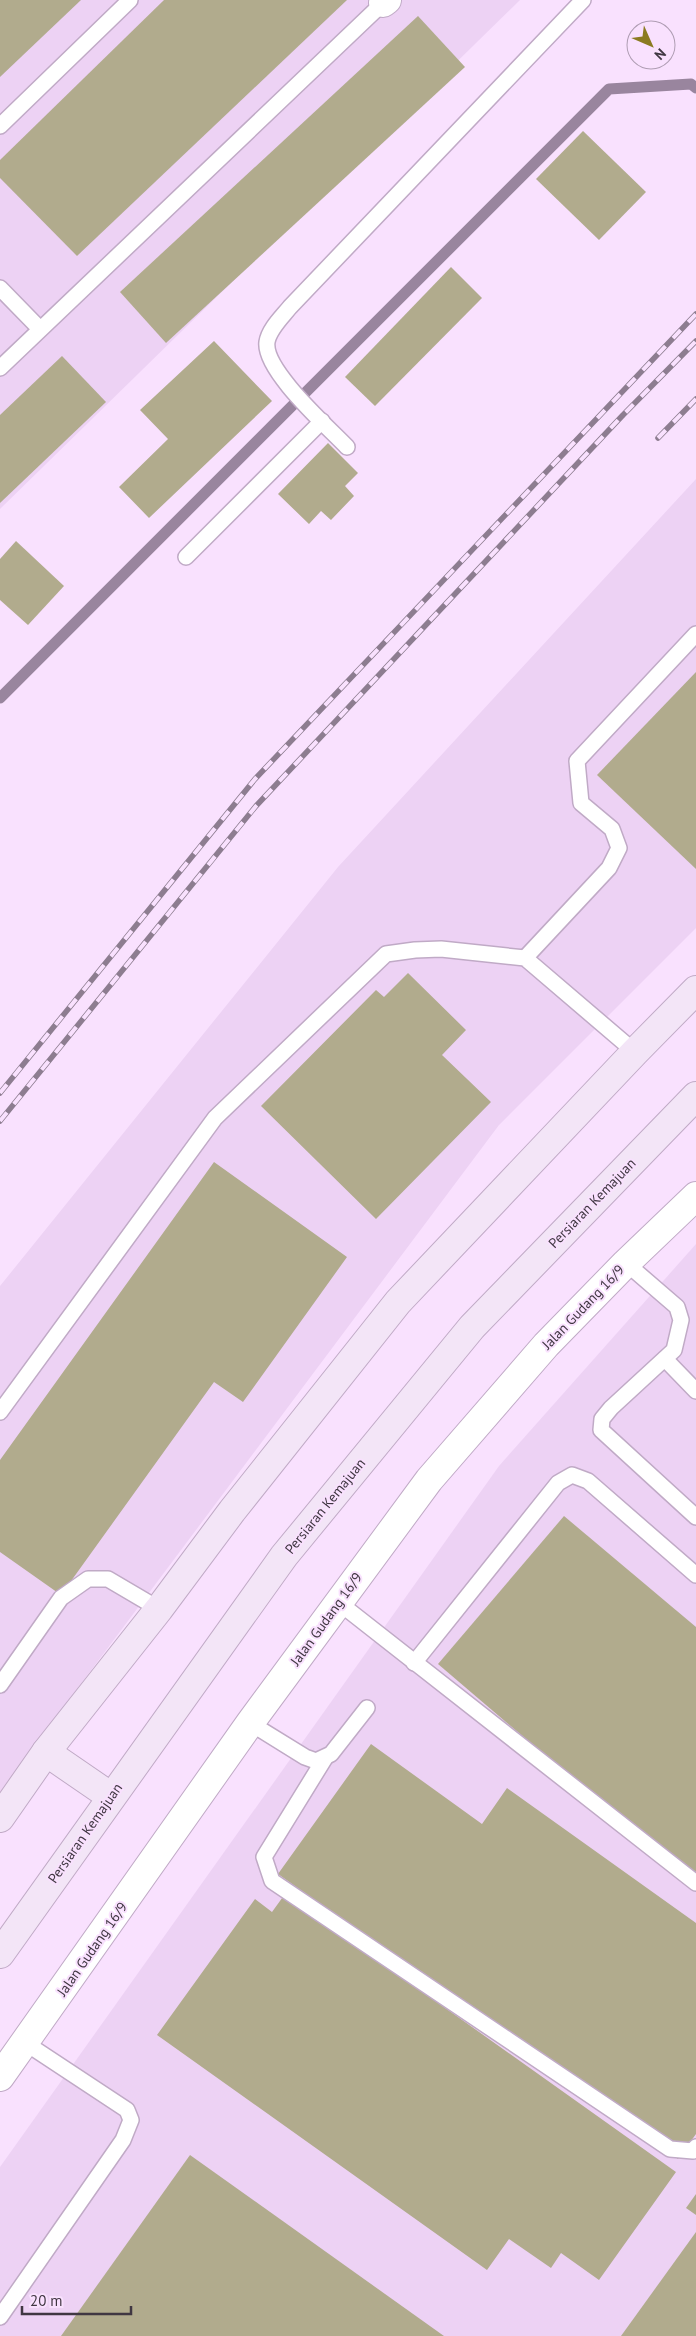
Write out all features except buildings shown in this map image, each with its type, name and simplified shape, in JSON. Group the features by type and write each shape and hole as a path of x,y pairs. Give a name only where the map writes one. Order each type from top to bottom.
{"main road":[{"path":"0,1818 46,1752 159,1609 232,1511 398,1302 696,990"},
{"name":"Persiaran Kemajuan","path":"0,1954 110,1796 284,1556 472,1327 696,1096"},
{"path":"46,1752 110,1796"}],"street":[{"name":"Jalan Gudang 16/9","path":"0,2077 72,1978 250,1723 429,1480 546,1345 626,1263 696,1196"}],"lane":[{"path":"0,126 130,0"},
{"path":"347,447 285,383 272,365 267,351 267,341 272,330 284,315 583,0"},
{"path":"0,368 385,2"},
{"path":"0,288 40,329"},
{"path":"186,557 319,419"},
{"path":"525,958 609,868 619,848 612,829 581,803 577,761 696,634"},
{"path":"0,1412 215,1118 386,954 441,949 525,958 635,1052"},
{"path":"626,1263 677,1307 681,1320 674,1350 611,1408 602,1419 601,1430 696,1517"},
{"path":"665,1359 696,1391"},
{"path":"414,1663 558,1483 572,1475 588,1481 696,1575"},
{"path":"0,1685 61,1598 88,1579 108,1579 159,1609"},
{"path":"338,1602 696,1883"},
{"path":"250,1723 305,1757 316,1761 331,1754 367,1708"},
{"path":"325,1758 264,1858 272,1881 670,2149 693,2151 696,2147"},
{"path":"0,2317 123,2140 131,2120 127,2110 24,2042"}],"shaded area":[{"path":"0,0 520,0 0,509"},
{"path":"696,479 696,928 499,1125 0,1792 0,1286 338,867"},
{"path":"696,1244 696,2336 0,2336 0,2167 499,1466"}],"waterway":[{"path":"0,698 609,89 691,84 696,88"}],"railway":[{"path":"0,1093 255,779 696,314"},
{"path":"0,1121 256,806 623,415 696,341"},
{"path":"658,438 696,399"}]}
